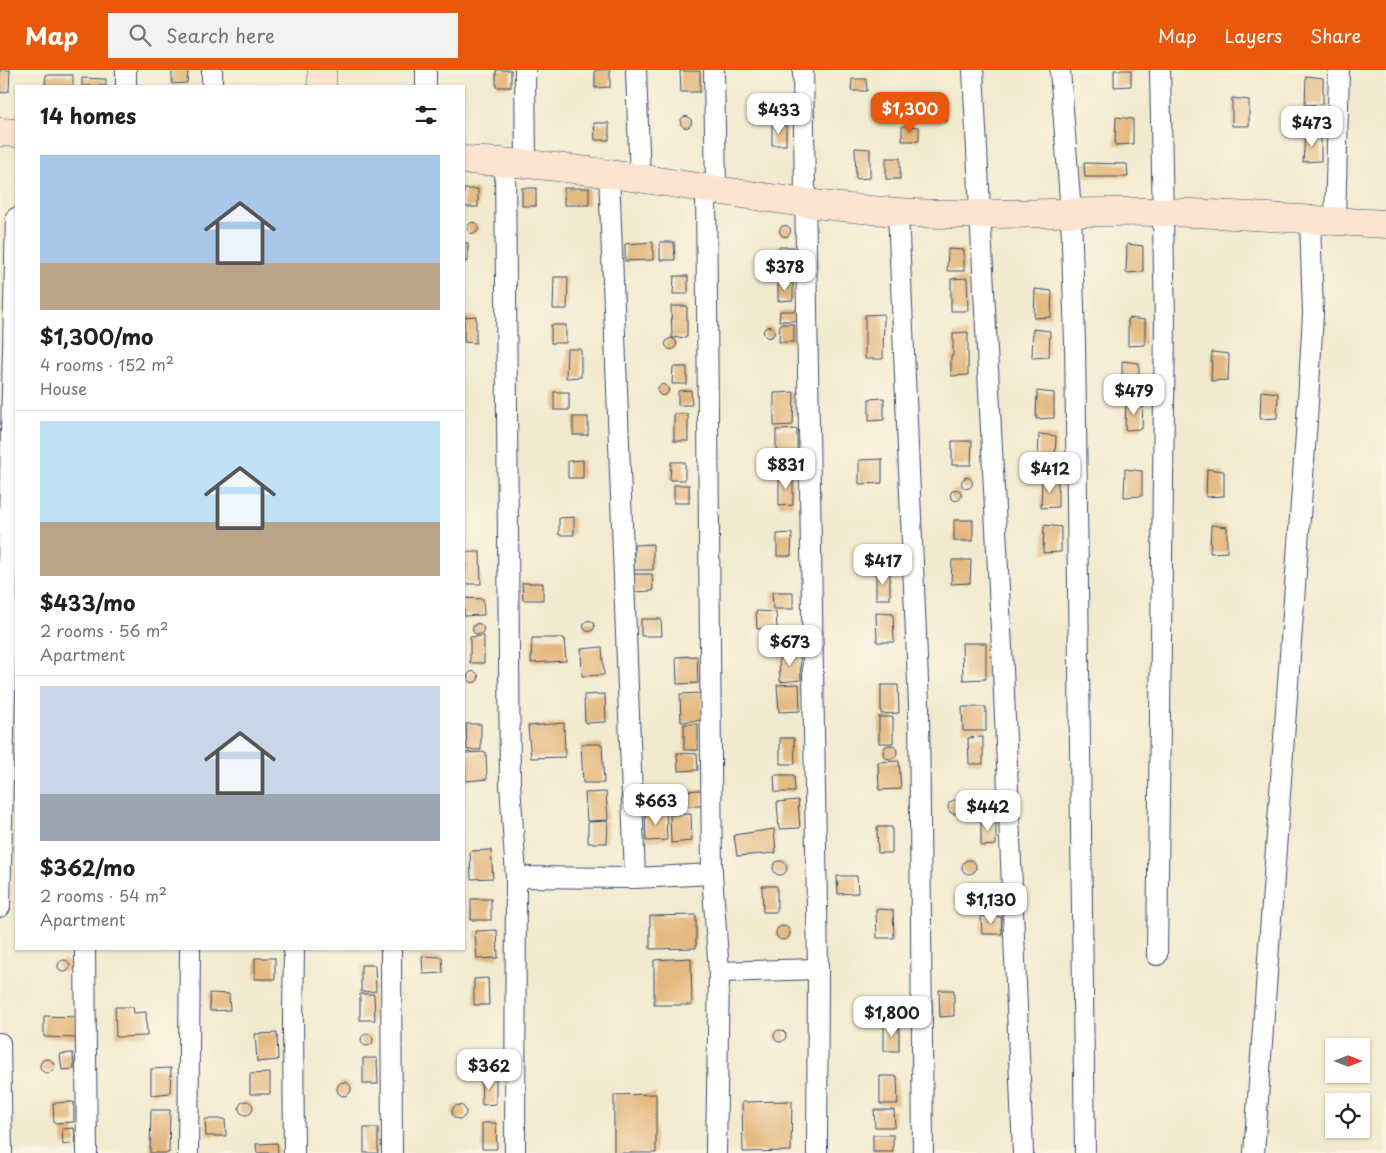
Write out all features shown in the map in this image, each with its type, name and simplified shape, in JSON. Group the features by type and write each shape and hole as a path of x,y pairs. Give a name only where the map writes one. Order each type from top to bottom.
{"street":[{"path":"126,70 126,85"},
{"path":"212,70 212,85"},
{"path":"322,70 322,85"},
{"path":"426,70 426,85"},
{"path":"515,1153 516,877 510,783 516,163 525,70"},
{"path":"636,70 640,179"},
{"path":"714,70 711,190 712,874 719,972 716,1153"},
{"path":"803,70 818,969 817,1153"},
{"path":"973,70 1003,670 1023,1153"},
{"path":"1060,70 1071,212 1075,342 1085,1153"},
{"path":"1157,955 1165,323 1160,70"},
{"path":"1254,1153 1313,314 1339,70"},
{"path":"0,132 15,133"},
{"path":"465,160 609,172 640,179 711,190 805,203 898,212 979,214 1162,212 1386,224"},
{"path":"609,172 635,878"},
{"path":"898,212 919,706 923,1153"},
{"path":"0,907 15,261"},
{"path":"516,877 635,878 712,874"},
{"path":"85,950 87,1153"},
{"path":"188,1153 190,950"},
{"path":"294,950 292,1018 294,1153"},
{"path":"391,950 392,1153"},
{"path":"719,972 818,969"},
{"path":"0,1043 2,1153"}],"building":[{"path":"0,70 10,70 9,91 0,93"},
{"path":"172,70 188,70 187,83 172,84"},
{"path":"496,70 511,70 511,87 496,87"},
{"path":"595,70 610,70 610,87 595,88"},
{"path":"1114,70 1131,70 1131,86 1114,87"},
{"path":"680,71 700,71 700,92 681,92"},
{"path":"46,75 73,75 73,85 45,85"},
{"path":"1306,76 1323,78 1323,104 1305,105"},
{"path":"82,78 106,79 106,85 82,85"},
{"path":"852,79 866,79 867,91 851,91"},
{"path":"1232,98 1249,100 1249,126 1232,126"},
{"path":"947,100 947,121 923,120 923,101"},
{"path":"686,116 692,122 686,128 680,122"},
{"path":"1116,117 1133,119 1133,144 1115,145"},
{"path":"594,123 609,123 609,140 595,140"},
{"path":"772,124 786,125 786,145 772,145"},
{"path":"902,126 919,127 919,141 902,141"},
{"path":"1305,133 1321,135 1321,161 1303,162"},
{"path":"855,148 870,149 870,178 856,179"},
{"path":"886,158 900,158 900,179 886,179"},
{"path":"1084,163 1127,164 1128,177 1085,177"},
{"path":"522,188 536,188 536,206 522,206"},
{"path":"564,188 589,188 589,205 564,205"},
{"path":"465,189 478,189 478,207 465,207"},
{"path":"473,222 479,228 473,234 467,228"},
{"path":"785,225 791,231 785,237 779,231"},
{"path":"653,242 653,260 625,261 625,244"},
{"path":"660,242 674,242 675,260 660,260"},
{"path":"465,243 468,243 468,261 465,261"},
{"path":"1127,244 1143,246 1143,272 1126,273"},
{"path":"779,247 794,247 794,268 778,268"},
{"path":"948,249 964,250 964,271 947,271"},
{"path":"674,276 688,276 688,294 673,294"},
{"path":"554,277 568,277 567,309 553,309"},
{"path":"967,278 968,311 951,311 951,279"},
{"path":"778,283 793,283 793,300 778,301"},
{"path":"1035,289 1052,291 1051,317 1034,318"},
{"path":"671,306 687,306 687,337 672,338"},
{"path":"780,311 798,311 798,321 779,321"},
{"path":"884,314 883,359 865,359 865,315"},
{"path":"476,316 476,343 465,342 465,317"},
{"path":"1128,318 1145,320 1145,345 1128,346"},
{"path":"780,324 794,324 794,342 779,342"},
{"path":"551,325 566,325 566,343 551,343"},
{"path":"769,326 775,332 769,338 763,332"},
{"path":"1033,329 1050,331 1049,357 1032,358"},
{"path":"968,332 968,375 951,376 953,333"},
{"path":"671,338 677,344 671,350 665,344"},
{"path":"567,349 581,349 581,377 566,378"},
{"path":"1212,352 1229,354 1228,380 1211,381"},
{"path":"1122,361 1139,363 1139,389 1122,390"},
{"path":"673,367 687,367 687,384 672,384"},
{"path":"663,384 669,390 663,396 657,390"},
{"path":"691,390 692,405 678,405 678,391"},
{"path":"1037,391 1054,393 1054,418 1036,419"},
{"path":"1261,391 1278,393 1277,418 1260,419"},
{"path":"554,392 569,392 569,410 554,410"},
{"path":"794,392 793,425 774,426 774,393"},
{"path":"884,398 884,420 869,421 869,399"},
{"path":"1126,401 1143,403 1142,429 1125,430"},
{"path":"674,414 688,414 688,441 674,441"},
{"path":"573,417 588,417 588,435 573,435"},
{"path":"797,429 797,464 776,465 776,430"},
{"path":"1039,434 1056,436 1055,461 1038,462"},
{"path":"952,441 972,441 971,465 952,465"},
{"path":"882,459 882,483 859,484 859,460"},
{"path":"583,460 583,478 568,478 568,461"},
{"path":"671,462 685,462 685,480 670,480"},
{"path":"1125,469 1142,471 1142,496 1124,497"},
{"path":"1207,469 1224,471 1224,496 1206,497"},
{"path":"793,474 793,505 779,506 779,475"},
{"path":"967,477 973,483 967,489 961,483"},
{"path":"1042,479 1058,481 1058,507 1041,508"},
{"path":"674,485 689,485 689,503 674,503"},
{"path":"956,489 962,495 956,501 950,495"},
{"path":"574,517 574,535 559,535 559,518"},
{"path":"954,520 973,520 973,541 954,541"},
{"path":"1044,525 1061,527 1061,552 1043,553"},
{"path":"1211,525 1227,527 1227,552 1210,553"},
{"path":"792,533 791,556 777,556 777,534"},
{"path":"653,544 653,570 634,570 634,545"},
{"path":"466,552 480,552 481,584 465,584"},
{"path":"952,560 971,560 970,583 951,584"},
{"path":"876,573 890,573 890,599 876,599"},
{"path":"632,574 652,574 653,591 633,592"},
{"path":"522,583 543,583 543,600 523,600"},
{"path":"772,592 793,592 793,609 773,609"},
{"path":"465,598 483,599 484,615 465,616"},
{"path":"756,611 776,612 777,628 757,629"},
{"path":"876,613 893,614 894,642 877,642"},
{"path":"641,619 661,619 662,636 641,636"},
{"path":"589,620 595,626 589,632 583,626"},
{"path":"478,623 484,629 478,635 472,629"},
{"path":"777,634 797,634 798,651 778,651"},
{"path":"484,636 484,663 470,663 470,637"},
{"path":"532,638 564,638 566,661 531,663"},
{"path":"962,643 986,643 986,679 963,680"},
{"path":"602,647 604,675 582,676 581,649"},
{"path":"800,653 801,680 780,682 779,654"},
{"path":"697,656 698,683 677,684 676,657"},
{"path":"473,671 479,677 473,683 467,677"},
{"path":"799,684 800,711 779,712 777,685"},
{"path":"881,685 898,685 899,713 881,714"},
{"path":"701,693 703,720 681,722 680,694"},
{"path":"605,694 606,722 585,723 584,695"},
{"path":"962,707 986,707 986,731 963,731"},
{"path":"879,717 893,717 893,743 879,743"},
{"path":"564,723 565,757 531,758 528,726"},
{"path":"466,724 481,724 481,750 467,750"},
{"path":"684,724 698,724 698,750 684,750"},
{"path":"983,737 983,764 969,764 968,738"},
{"path":"780,738 794,738 795,764 780,764"},
{"path":"581,744 602,744 604,783 583,783"},
{"path":"890,745 895,747 897,752 895,757 890,759 885,757 883,752 885,747"},
{"path":"486,752 487,779 466,781 465,753"},
{"path":"677,753 697,754 698,770 678,771"},
{"path":"899,761 901,789 879,790 878,762"},
{"path":"774,775 794,775 795,792 775,792"},
{"path":"703,790 703,806 674,806 674,791"},
{"path":"606,792 608,820 587,821 585,793"},
{"path":"798,800 800,828 779,829 777,802"},
{"path":"955,800 960,802 962,807 960,812 955,814 950,812 948,807 950,802"},
{"path":"666,812 667,840 646,841 645,813"},
{"path":"691,814 692,841 671,843 670,815"},
{"path":"981,819 996,819 996,845 981,846"},
{"path":"608,821 607,843 588,843 588,822"},
{"path":"877,827 892,827 892,853 878,853"},
{"path":"774,829 776,853 737,856 734,835"},
{"path":"491,850 493,878 471,879 470,851"},
{"path":"969,860 974,862 976,867 974,872 969,874 964,872 962,867 964,862"},
{"path":"780,861 785,863 787,868 785,873 780,875 775,873 773,868 775,863"},
{"path":"837,876 857,876 858,893 838,894"},
{"path":"762,886 777,886 777,912 763,912"},
{"path":"471,899 491,899 491,920 471,920"},
{"path":"876,909 893,910 894,938 877,938"},
{"path":"696,915 696,948 650,949 650,916"},
{"path":"981,916 1001,917 1002,934 982,934"},
{"path":"783,926 788,928 790,933 788,938 783,940 778,938 776,933 778,928"},
{"path":"497,930 498,958 477,959 475,931"},
{"path":"422,956 442,957 443,973 423,974"},
{"path":"255,958 275,958 275,979 255,979"},
{"path":"691,958 692,1005 654,1005 654,960"},
{"path":"66,960 69,961 69,971 62,972 59,971 58,964 59,961"},
{"path":"361,965 375,965 376,991 361,992"},
{"path":"488,978 489,1005 474,1005 474,979"},
{"path":"939,990 954,990 954,1016 940,1017"},
{"path":"209,993 229,994 230,1010 210,1011"},
{"path":"360,994 374,994 375,1020 360,1020"},
{"path":"115,1007 133,1007 134,1013 146,1012 147,1036 116,1037"},
{"path":"44,1016 77,1017 76,1038 44,1037"},
{"path":"884,1025 899,1025 899,1051 884,1051"},
{"path":"782,1030 785,1031 785,1041 778,1042 775,1041 774,1034 775,1031"},
{"path":"277,1033 278,1060 257,1062 255,1034"},
{"path":"369,1034 372,1035 372,1045 365,1046 362,1045 361,1038 362,1035"},
{"path":"73,1053 74,1069 62,1070 60,1054"},
{"path":"363,1058 377,1058 378,1084 363,1084"},
{"path":"47,1059 52,1061 54,1066 52,1071 47,1073 42,1071 40,1066 42,1061"},
{"path":"171,1068 170,1093 151,1095 151,1069"},
{"path":"270,1073 270,1094 250,1094 250,1074"},
{"path":"880,1076 897,1076 898,1104 880,1104"},
{"path":"481,1078 496,1078 496,1104 482,1105"},
{"path":"344,1082 349,1084 351,1089 349,1094 344,1096 339,1094 337,1089 339,1084"},
{"path":"656,1094 656,1153 614,1153 614,1095"},
{"path":"246,1101 251,1103 253,1108 251,1113 246,1115 241,1113 239,1108 241,1103"},
{"path":"792,1101 791,1151 743,1152 742,1102"},
{"path":"74,1102 74,1122 54,1123 53,1103"},
{"path":"459,1105 464,1107 466,1112 464,1117 459,1119 454,1117 452,1112 454,1107"},
{"path":"151,1110 170,1110 169,1153 150,1153"},
{"path":"874,1110 894,1110 895,1127 875,1127"},
{"path":"205,1119 225,1119 226,1136 206,1136"},
{"path":"482,1123 496,1123 497,1149 482,1149"},
{"path":"74,1128 76,1143 63,1145 62,1129"},
{"path":"364,1128 378,1128 378,1153 364,1153"},
{"path":"873,1135 893,1135 893,1152 873,1152"},
{"path":"277,1143 278,1153 257,1153 256,1144"}]}
